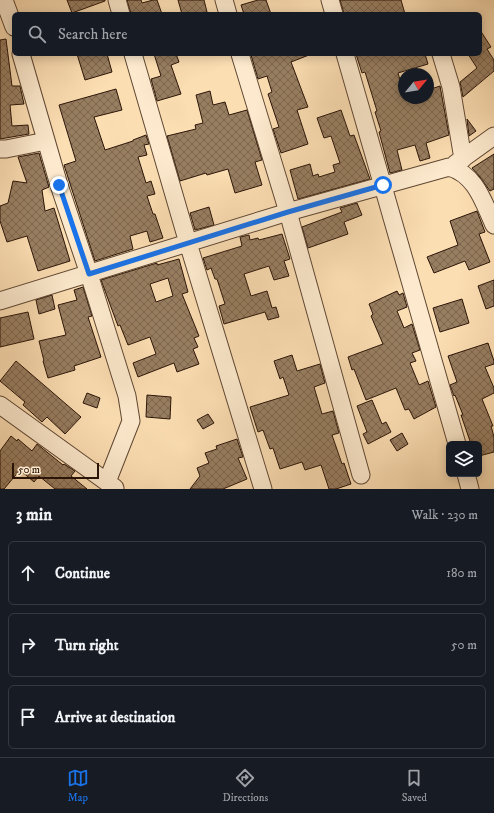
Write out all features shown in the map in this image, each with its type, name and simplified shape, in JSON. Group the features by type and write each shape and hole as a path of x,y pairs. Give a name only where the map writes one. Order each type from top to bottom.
{"street":[{"path":"117,0 120,12"},
{"path":"224,0 227,12"},
{"path":"330,0 333,12"},
{"path":"3,2 12,22"},
{"path":"0,405 112,485 131,421 128,396 59,185 22,56"},
{"path":"134,56 188,243 263,489"},
{"path":"241,56 288,212 361,475"},
{"path":"346,56 456,441"},
{"path":"442,56 451,88 456,163 460,170 471,180 494,225"},
{"path":"0,302 288,212 456,163 494,136"},
{"path":"0,149 46,141"},
{"path":"467,477 470,489"}],"building":[{"path":"67,0 105,0 75,12 72,12"},
{"path":"127,0 141,0 142,3 157,0 161,12 130,12"},
{"path":"178,0 204,0 207,12 181,12"},
{"path":"258,0 266,0 270,12 243,12 241,5"},
{"path":"340,0 401,0 404,12 343,12"},
{"path":"482,33 491,47 487,49 494,60 494,71 463,97 460,82 477,68 469,56 482,56"},
{"path":"6,39 12,86 20,86 24,104 10,105 12,126 28,125 29,134 0,139 0,40"},
{"path":"78,56 108,56 112,72 85,80"},
{"path":"155,56 177,56 179,62 171,65 181,94 157,101 151,79 161,76"},
{"path":"251,56 306,56 291,62 308,107 297,110 308,144 281,153 273,129 279,127 268,94 272,92 267,76 258,79"},
{"path":"357,56 426,56 428,64 415,68 398,68 398,104 434,104 434,88 440,86 449,135 426,143 430,158 420,161 415,145 397,150 402,170 390,173 379,132 381,131 375,112 377,111 365,72 362,73"},
{"path":"116,89 122,110 94,117 105,150 146,135 149,144 144,145 147,155 138,157 146,183 151,181 155,194 147,196 163,238 150,242 147,231 130,236 133,249 95,261 64,165 76,161 59,105"},
{"path":"210,91 213,105 225,102 229,115 247,110 262,160 255,162 262,185 235,193 228,169 207,175 206,173 180,181 167,136 196,129 195,125 203,123 196,95"},
{"path":"341,110 350,136 354,135 370,179 298,199 290,170 310,164 313,176 318,174 319,177 335,172 333,165 340,163 331,136 324,138 317,118"},
{"path":"467,119 476,131 469,136"},
{"path":"39,153 49,187 42,190 45,211 54,208 70,261 38,271 27,236 7,242 0,221 0,206 8,203 13,181 27,183 18,157"},
{"path":"494,154 494,189 490,191 472,168"},
{"path":"357,203 362,215 344,222 348,234 308,248 302,227 342,212 340,208"},
{"path":"209,207 214,225 195,230 190,213"},
{"path":"477,211 485,232 479,234 490,262 469,270 465,261 434,273 427,257 458,245 450,221"},
{"path":"282,234 290,259 284,261 289,276 274,280 269,266 244,274 251,296 267,291 272,308 276,307 279,317 268,320 265,312 224,324 219,306 225,304 217,279 215,279 211,268 207,270 203,258 242,246 240,237 249,235 250,240 258,238 259,240"},
{"path":"179,259 188,292 182,294 199,336 194,338 198,347 193,349 199,364 177,372 174,363 138,377 133,363 156,354 150,337 128,345 120,325 118,326 101,280 157,263 157,265","holes":["168,278 173,296 156,302 150,284"]},
{"path":"494,280 494,306 486,309 478,286"},
{"path":"83,287 92,316 88,317 101,357 74,366 75,370 48,378 39,341 66,335 58,305 77,300 74,290"},
{"path":"397,291 399,295 403,293 407,307 397,311 404,328 412,324 420,350 412,353 416,361 410,363 419,385 428,381 436,407 414,419 409,409 405,410 396,388 366,400 354,369 352,370 348,357 383,344 371,316 373,314 369,304"},
{"path":"52,295 55,309 39,314 36,300"},
{"path":"462,299 469,323 440,332 433,308"},
{"path":"28,312 34,339 0,347 0,318"},
{"path":"488,343 494,364 485,367 494,388 494,393 482,399 493,426 491,426 494,437 494,452 482,455 482,441 470,441 461,415 463,415 450,385 457,382 448,356"},
{"path":"292,355 297,371 320,364 325,383 314,387 322,414 333,411 339,433 332,435 351,484 336,489 329,489 321,465 305,470 302,462 280,469 273,448 270,449 263,430 258,432 250,407 289,395 283,377 280,379 274,361"},
{"path":"16,361 81,417 65,434 47,417 42,422 23,405 25,402 0,381"},
{"path":"87,393 100,398 97,408 83,403"},
{"path":"147,395 171,397 170,419 146,417"},
{"path":"372,400 382,424 386,422 391,432 368,444 363,434 367,432 357,406"},
{"path":"208,414 214,423 203,429 197,420"},
{"path":"402,433 408,444 397,451 390,440"},
{"path":"11,436 17,441 18,439 32,451 37,444 63,465 64,464 75,471 71,476 87,489 55,489 39,476 34,482 20,470 4,489 0,489 0,451"},
{"path":"237,439 243,457 238,458 247,479 223,489 190,489 200,476 197,468 209,463 205,453 217,449 216,446"}],"route":[{"path":"59,185 89,274 288,212 383,185"}]}
